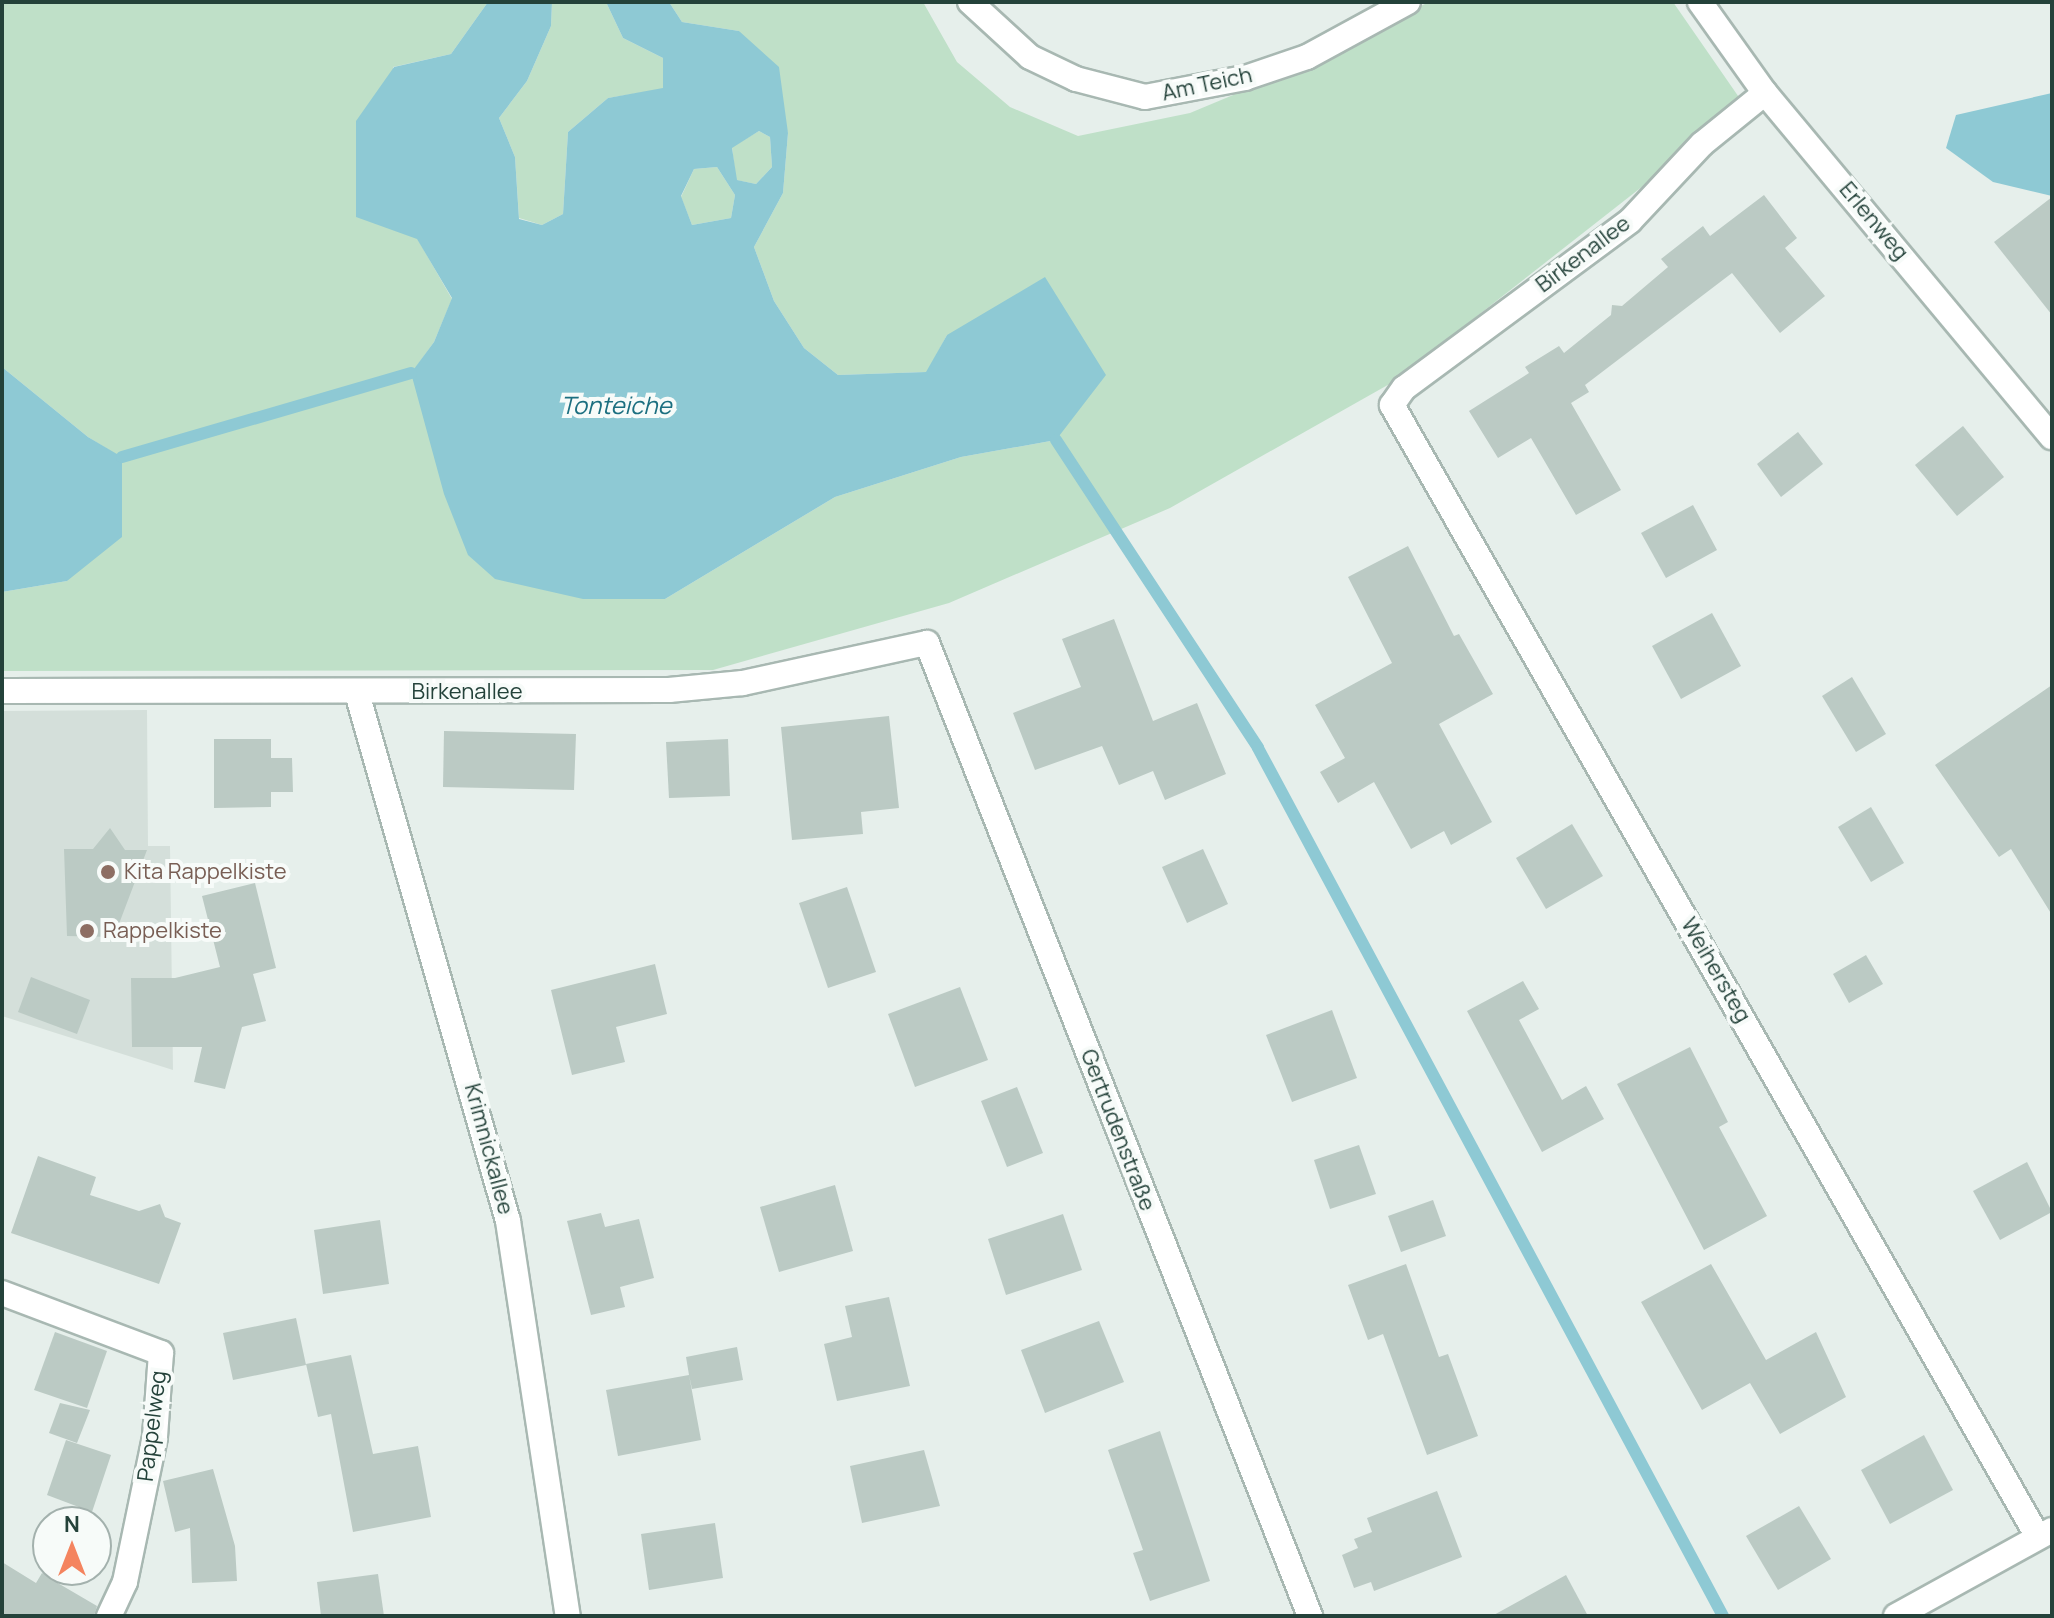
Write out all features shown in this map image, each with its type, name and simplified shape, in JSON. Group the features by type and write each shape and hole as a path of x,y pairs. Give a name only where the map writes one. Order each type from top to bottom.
{"street":[{"name":"Am Teich","path":"970,2 1030,57 1076,79 1145,97 1245,78 1307,57 1408,2"},
{"name":"Erlenweg","path":"1700,2 1765,93 2052,437"},
{"name":"Birkenallee","path":"1392,405 1404,388 1630,221 1702,144 1765,93"},
{"name":"Weihersteg","path":"1392,405 2045,1533"},
{"name":"Birkenallee","path":"2,691 357,693 669,690 743,683 927,643"},
{"name":"Gertrudenstraße","path":"927,643 1310,1616"},
{"name":"Krimnickallee","path":"357,693 508,1221 568,1616"},
{"name":"Pappelweg","path":"2,1293 161,1353 155,1437 125,1582 109,1616"},
{"path":"1896,1616 2045,1533"}],"shaded area":[{"name":"Rappelkiste","path":"147,710 148,846 170,846 173,1070 2,1016 2,711"}],"green space":[{"path":"2,2 488,2 451,54 393,67 417,238 452,299 434,342 411,374 665,599 835,497 961,457 1056,440 947,335 927,372 838,375 804,348 774,301 754,247 783,193 788,133 739,31 682,22 669,2 923,2 957,62 1010,107 1078,136 1190,113 1288,72 1429,2 1673,2 1745,106 1393,382 1170,508 949,603 713,670 2,671 2,592 67,581 122,458 88,437 2,367"},
{"path":"552,2 606,2 623,38 663,58 663,89 608,98 568,132 563,214 542,225 519,218 515,157 499,118 527,81 551,26"},
{"path":"759,131 770,137 772,167 756,184 736,180 732,147"},
{"path":"717,167 735,195 731,218 692,225 681,197 694,169"}],"water":[{"name":"Tonteiche","path":"488,2 552,2 551,26 527,81 499,118 515,157 519,219 542,225 563,214 568,132 608,98 663,88 663,58 623,38 606,2 669,2 682,22 739,31 779,67 788,133 783,193 754,247 774,301 804,348 838,375 926,372 947,335 1045,277 1106,375 1056,440 961,457 835,497 665,599 583,599 495,579 468,555 444,494 411,373 434,342 452,298 417,239 356,217 356,121 394,67 451,54","holes":["759,131 770,137 772,167 756,184 737,180 732,148","717,167 735,195 731,218 692,225 681,196 694,169"]},
{"path":"2052,93 2052,196 1993,182 1946,148 1956,115"},
{"path":"2,367 88,437 122,457 122,537 67,581 2,592"}],"building":[{"path":"1764,195 1797,238 1785,248 1825,296 1780,333 1732,273 1585,385 1589,392 1571,403 1621,490 1576,515 1531,438 1498,458 1469,411 1529,373 1525,367 1559,346 1564,353 1611,315 1612,305 1622,306 1668,267 1661,259 1703,226 1710,236"},
{"path":"2052,197 2052,315 1994,242"},
{"path":"1963,426 2004,477 1957,516 1915,465"},
{"path":"1798,432 1823,464 1781,497 1757,464"},
{"path":"1693,505 1717,550 1666,578 1641,533"},
{"path":"1408,546 1454,636 1459,634 1493,694 1439,724 1492,822 1451,845 1444,831 1411,849 1374,782 1338,803 1320,772 1345,758 1315,705 1392,663 1348,577"},
{"path":"1712,613 1741,666 1681,699 1652,646"},
{"path":"1114,619 1153,721 1197,703 1226,774 1165,800 1153,771 1119,785 1102,746 1035,770 1013,713 1081,687 1062,639"},
{"path":"1852,677 1886,734 1856,752 1822,696"},
{"path":"2052,685 2052,915 2011,849 1999,857 1935,765"},
{"path":"889,716 899,808 861,812 863,834 792,840 781,727"},
{"path":"444,731 576,734 574,790 443,787"},
{"path":"214,739 271,739 271,758 292,758 293,792 271,792 271,807 214,808"},
{"path":"728,739 730,796 669,798 666,742"},
{"path":"1871,807 1904,863 1871,882 1838,827"},
{"path":"1572,824 1603,876 1546,909 1516,858"},
{"name":"Kita Rappelkiste","path":"110,828 125,850 147,850 114,937 67,936 64,849 93,849"},
{"path":"1203,849 1228,904 1187,923 1162,867"},
{"path":"255,883 276,968 253,974 266,1021 242,1027 225,1089 194,1082 202,1047 132,1047 131,978 175,978 220,967 202,896"},
{"path":"847,887 876,972 828,988 799,903"},
{"path":"1866,955 1883,984 1849,1003 1833,974"},
{"path":"655,964 667,1014 616,1027 625,1062 572,1075 551,990"},
{"path":"31,977 90,1000 77,1034 18,1012"},
{"path":"1523,981 1539,1009 1519,1020 1562,1100 1586,1086 1604,1119 1542,1152 1467,1011"},
{"path":"960,987 988,1060 915,1087 888,1014"},
{"path":"1332,1010 1357,1078 1292,1102 1266,1035"},
{"path":"1690,1047 1728,1122 1719,1127 1767,1216 1704,1250 1617,1084"},
{"path":"1017,1087 1043,1153 1007,1167 981,1101"},
{"path":"1359,1145 1376,1194 1330,1209 1314,1160"},
{"path":"38,1156 96,1177 90,1195 139,1211 160,1204 165,1217 181,1223 159,1284 11,1233"},
{"path":"2027,1162 2052,1212 2000,1240 1973,1191"},
{"path":"835,1185 853,1251 779,1272 760,1207"},
{"path":"1433,1200 1446,1236 1401,1252 1388,1216"},
{"path":"601,1213 605,1227 639,1219 654,1278 620,1287 625,1307 591,1315 567,1221"},
{"path":"1063,1214 1082,1270 1006,1295 988,1239"},
{"path":"380,1220 389,1284 323,1294 314,1230"},
{"path":"1406,1264 1439,1357 1448,1354 1478,1436 1427,1455 1383,1334 1368,1340 1348,1285"},
{"path":"1711,1264 1766,1360 1816,1332 1846,1397 1780,1434 1750,1383 1702,1410 1641,1302"},
{"path":"889,1297 910,1386 837,1401 824,1344 852,1337 845,1306"},
{"path":"296,1318 306,1365 233,1380 223,1333"},
{"path":"1099,1321 1124,1382 1045,1413 1021,1350"},
{"path":"55,1332 107,1351 87,1408 34,1390"},
{"path":"737,1347 743,1380 692,1389 686,1357"},
{"path":"351,1355 373,1454 418,1446 431,1517 353,1532 331,1414 318,1417 306,1364"},
{"path":"689,1375 701,1440 618,1456 606,1390"},
{"path":"60,1403 90,1410 77,1443 49,1433"},
{"path":"1160,1431 1210,1581 1150,1601 1133,1553 1143,1550 1108,1450"},
{"path":"1924,1435 1953,1490 1890,1524 1861,1470"},
{"path":"66,1440 111,1455 94,1506 76,1506 47,1495"},
{"path":"924,1450 940,1506 862,1523 850,1466"},
{"path":"213,1469 235,1546 237,1581 192,1583 190,1528 175,1532 163,1481"},
{"path":"1437,1491 1462,1557 1374,1591 1371,1582 1354,1588 1342,1555 1358,1548 1354,1539 1372,1532 1367,1518"},
{"path":"1799,1506 1831,1559 1778,1590 1746,1536"},
{"path":"715,1523 723,1578 649,1590 641,1534"},
{"path":"2,1562 32,1581 32,1586 64,1586 97,1606 94,1616 2,1616"},
{"path":"378,1574 384,1616 321,1616 317,1582"},
{"path":"1566,1575 1588,1616 1492,1616"}],"waterway":[{"path":"122,457 411,373"},
{"path":"1056,440 1258,748 1723,1616"}],"place":[{"name":"Kita Rappelkiste","path":"108,872"},
{"name":"Rappelkiste","path":"87,931"}]}
